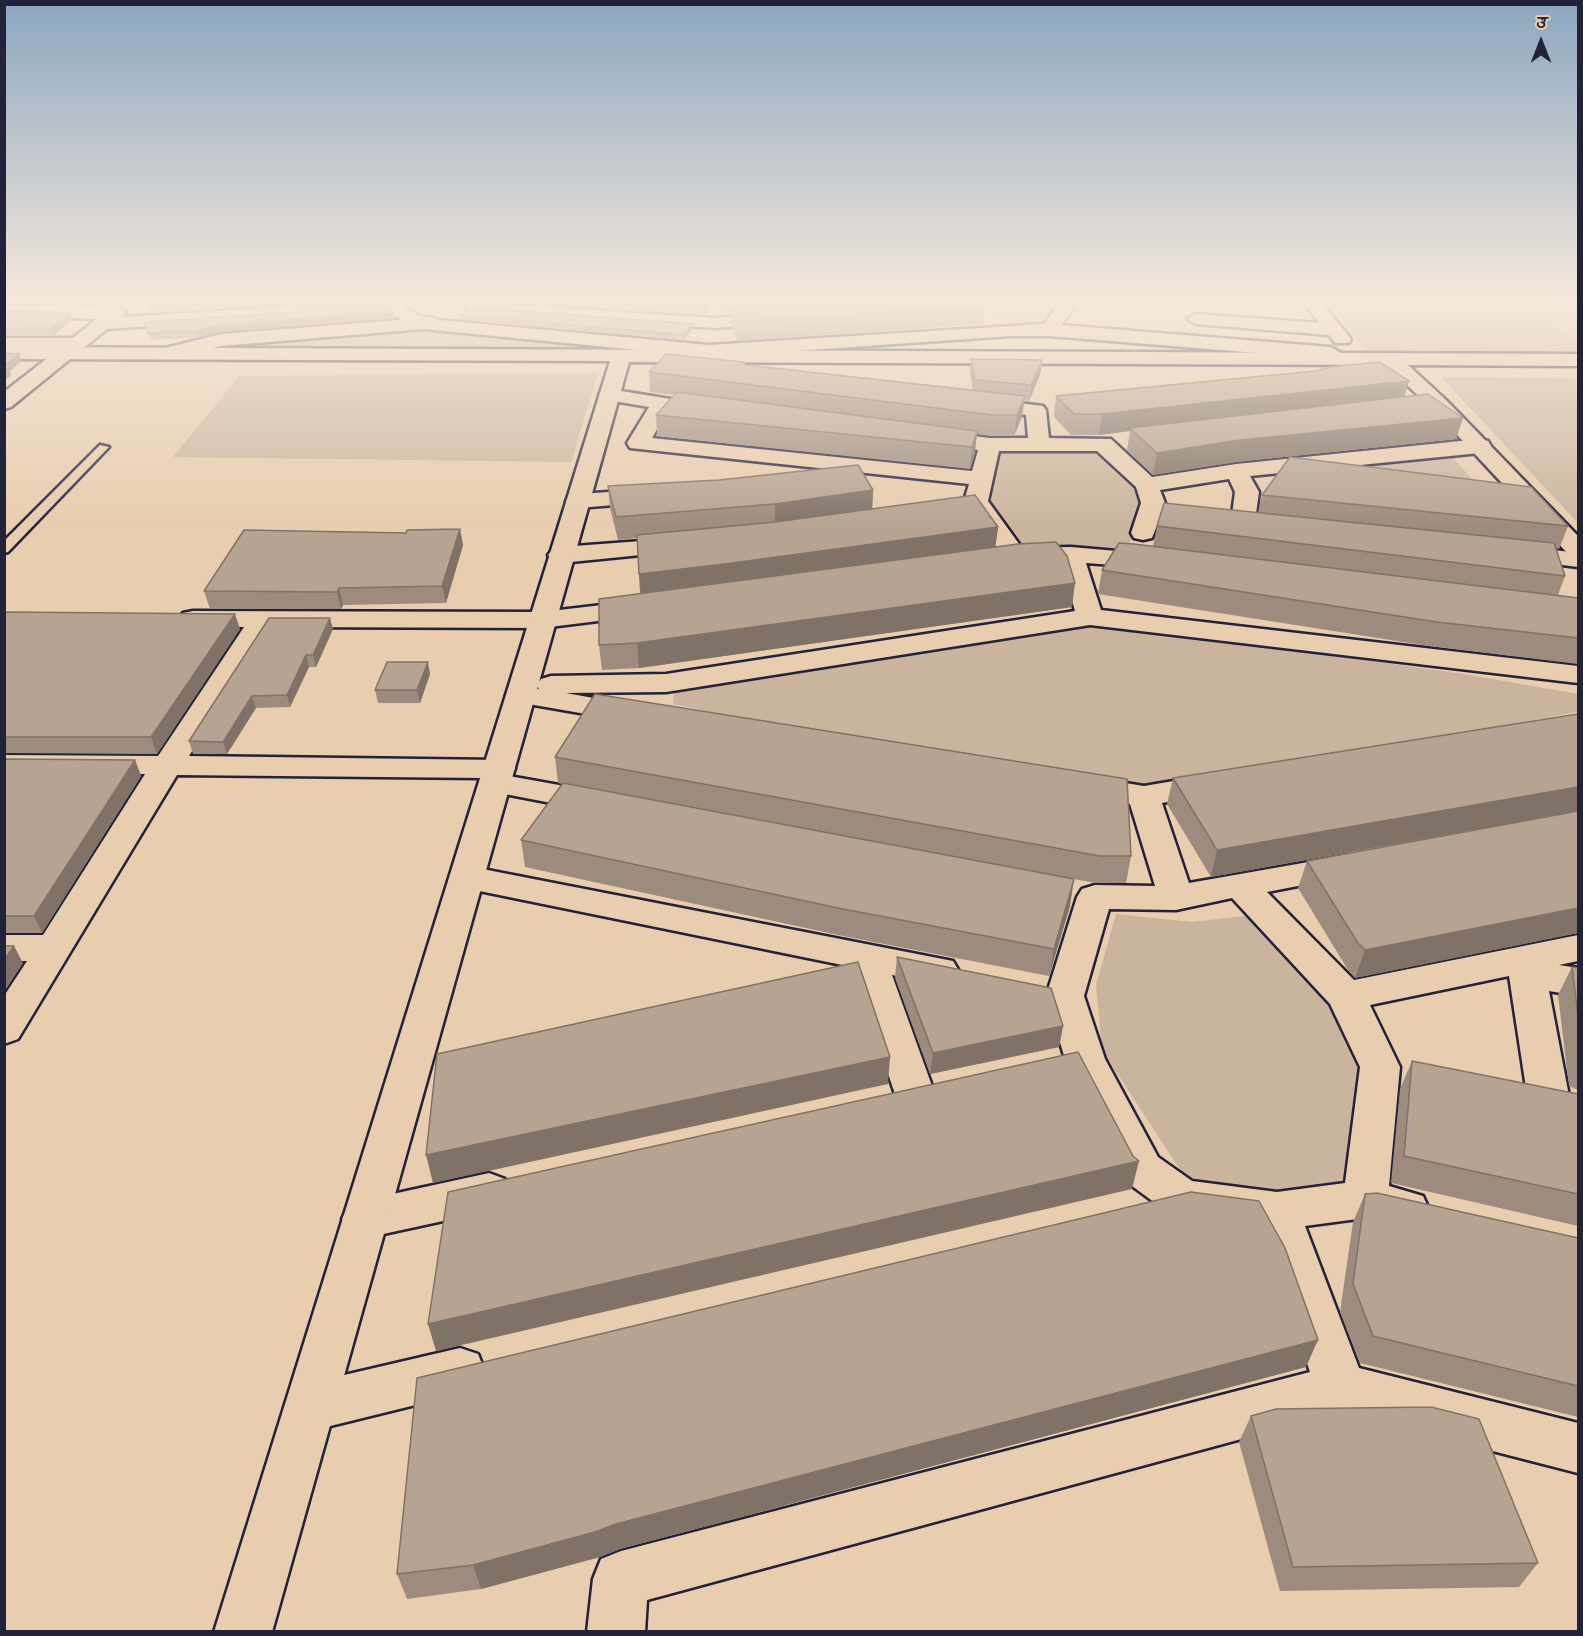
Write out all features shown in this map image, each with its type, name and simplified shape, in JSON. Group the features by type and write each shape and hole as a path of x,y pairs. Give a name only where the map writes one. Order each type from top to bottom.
{"street":[{"path":"4,403 38,375"},
{"path":"243,1632 365,1220 427,1067 467,878 615,375"},
{"path":"621,375 662,403 697,408"},
{"path":"1327,378 1332,375"},
{"path":"1407,375 1440,405 1578,550"},
{"path":"961,402 1036,410 1057,408"},
{"path":"662,403 638,443 867,478"},
{"path":"1414,407 1440,405"},
{"path":"1036,410 1040,444"},
{"path":"907,434 990,445 1103,444 1126,441"},
{"path":"1103,444 1147,485 1153,503 1136,557"},
{"path":"990,445 976,501 970,509 1004,558 1071,555 1136,557 1182,563"},
{"path":"1147,485 1236,471 1480,446"},
{"path":"1149,515 1251,525 1244,514 1247,492 1236,471"},
{"path":"815,483 867,478 982,479"},
{"path":"578,501 674,495"},
{"path":"561,555 707,542"},
{"path":"1491,551 1578,560"},
{"path":"1071,555 1090,617"},
{"path":"171,619 542,620 667,605"},
{"path":"523,690 666,683 1090,617 1578,675"},
{"path":"4,1029 167,765 263,619"},
{"path":"523,690 661,718"},
{"path":"4,764 167,765 497,776 630,808"},
{"path":"1050,780 1144,796 1238,781"},
{"path":"1144,796 1176,898"},
{"path":"1182,1198 1143,1170 1068,1063 1048,992 1078,894 1176,898 1380,860"},
{"path":"467,878 870,964 972,977"},
{"path":"1240,885 1346,996 1397,1070 1365,1199"},
{"path":"4,948 54,948"},
{"path":"1346,996 1526,966 1578,948"},
{"path":"815,984 870,964"},
{"path":"870,964 915,1097"},
{"path":"1526,966 1578,982"},
{"path":"1526,966 1548,1101"},
{"path":"365,1220 523,1184"},
{"path":"1124,1211 1182,1198 1277,1210 1365,1199 1444,1217"},
{"path":"1277,1210 1341,1388"},
{"path":"310,1407 500,1361"},
{"path":"616,1632 621,1579 1341,1388 1578,1448"}],"lane":[{"path":"4,549 104,447"}],"shaded area":[{"path":"597,375 571,462 173,457 239,376"},
{"path":"1441,377 1578,378 1578,523"},
{"path":"1101,452 1136,485 1146,504 1126,551 1027,551 987,500 1001,453"},
{"path":"1451,455 1497,508 1277,477 1269,470"},
{"path":"1097,622 1470,675 1578,694 1578,712 1146,790 768,724 673,704 674,691 781,671"},
{"path":"1116,914 1192,922 1253,915 1329,998 1362,1062 1348,1187 1272,1195 1192,1188 1102,1050 1096,985"}],"building":[{"path":"676,375 839,375 1025,396 1017,415 992,415"},
{"path":"974,375 1035,375 1031,385 975,380"},
{"path":"1270,375 1400,375 1409,381 1102,414 1074,414 1056,396"},
{"path":"677,392 977,431 972,447 656,415"},
{"path":"1428,394 1463,418 1240,440 1157,453 1130,428"},
{"path":"1290,457 1531,487 1568,526 1262,495"},
{"path":"858,465 873,490 775,504 616,517 608,486 719,480"},
{"path":"975,495 998,527 639,574 637,535 775,522"},
{"path":"1164,503 1554,543 1565,576 1157,526"},
{"path":"460,529 442,586 339,588 337,592 204,591 244,530 406,533 407,530"},
{"path":"1056,542 1067,556 1075,583 637,643 599,645 599,599 1018,544"},
{"path":"1119,543 1578,598 1578,638 1437,622 1102,570"},
{"path":"4,612 235,614 151,737 4,737"},
{"path":"269,618 330,618 313,655 306,655 287,695 252,696 223,742 189,741"},
{"path":"387,662 428,662 417,690 375,690"},
{"path":"595,694 1127,779 1131,856 1100,856 555,757"},
{"path":"1578,714 1578,787 1217,850 1173,778"},
{"path":"4,759 135,760 34,916 4,916"},
{"path":"563,783 1074,879 1054,949 838,908 521,840"},
{"path":"1578,811 1578,908 1365,950 1358,943 1307,861"},
{"path":"4,946 14,946 4,960"},
{"path":"897,957 1051,988 1063,1026 933,1053"},
{"path":"858,962 890,1057 426,1155 437,1054"},
{"path":"1572,967 1578,968 1578,1016"},
{"path":"1078,1052 1133,1156 1139,1161 428,1324 448,1192"},
{"path":"1412,1061 1578,1094 1578,1194 1404,1156"},
{"path":"1191,1192 1259,1201 1285,1248 1318,1340 616,1524 595,1532 473,1565 397,1574 417,1378"},
{"path":"1377,1193 1578,1238 1578,1386 1373,1336 1353,1284 1365,1194"},
{"path":"1431,1407 1479,1419 1538,1563 1293,1567 1251,1416 1276,1409"}]}
